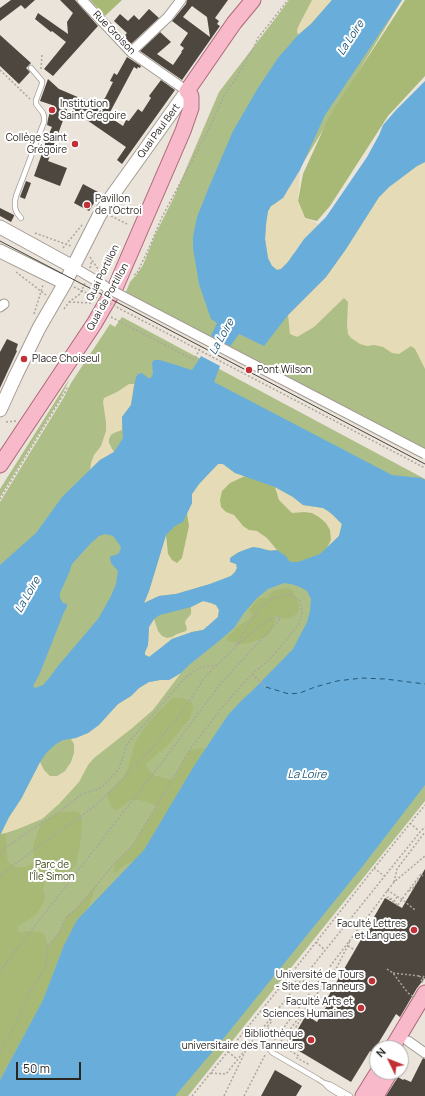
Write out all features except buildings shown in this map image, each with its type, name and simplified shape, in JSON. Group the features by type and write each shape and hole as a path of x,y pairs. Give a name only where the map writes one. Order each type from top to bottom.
{"main road":[{"name":"Quai Paul Bert","path":"65,283 107,203 234,24 253,0"},
{"name":"Quai de Portillon","path":"0,465 94,324 116,286 183,131 191,108 190,96 187,91"},
{"path":"0,227 73,266"},
{"path":"0,251 65,283 51,306 30,347 3,416"},
{"path":"396,1040 421,990"},
{"path":"408,1040 425,1012"},
{"path":"363,1096 373,1080"},
{"path":"376,1096 385,1080"}],"street":[{"name":"Rue Groison","path":"82,0 131,52 187,91"},
{"path":"131,52 168,17 182,0"},
{"path":"73,266 107,288 425,454"},
{"path":"409,1048 425,1053"}],"lane":[{"path":"21,218 15,208 14,200 44,122 43,113 36,104 42,81 31,68"},
{"path":"268,1048 273,1053 324,1083 331,1085 350,1096"},
{"path":"324,1083 342,1096"}],"path":[{"path":"41,73 42,55"},
{"path":"0,70 36,104"},
{"path":"118,220 133,227"},
{"path":"63,248 83,223"},
{"path":"30,232 75,248"},
{"path":"89,257 100,272"},
{"path":"12,269 50,297"},
{"path":"33,317 45,279"},
{"path":"65,283 112,304 425,468"},
{"path":"82,290 80,294 69,302 92,303"},
{"name":"Quai Portillon","path":"98,301 100,296"},
{"path":"111,317 194,360 204,342"},
{"path":"3,416 16,421"},
{"path":"0,1053 33,987 45,969 48,947 59,932 66,917 76,909 116,862 133,845 189,751 220,710 252,674 272,658 299,624 302,612 300,601 289,594 273,598 258,610 244,632 238,645"},
{"path":"0,877 31,852 95,806 148,753 183,711 205,677 261,625 270,619 282,617 221,683 160,765 0,971"},
{"path":"0,854 4,849 58,813 82,794 101,788 119,769 127,744 186,677 201,667 217,665"},
{"path":"252,674 266,687"},
{"path":"192,1096 425,805"},
{"path":"410,823 420,832"},
{"path":"211,1073 226,1074 425,827"},
{"path":"394,882 397,869 425,832"},
{"path":"244,1096 268,1048 387,890 394,882 425,856"},
{"path":"374,868 384,876"},
{"path":"397,896 395,901 388,896 387,898 398,905 401,899 422,875 414,888 405,895"},
{"path":"387,890 415,910"},
{"path":"273,1053 337,967 351,938"},
{"path":"316,942 325,950"},
{"path":"347,946 354,950"},
{"path":"387,969 393,973 408,993 414,997 421,990 424,979 418,976 393,973"},
{"path":"289,976 298,984"},
{"path":"298,984 300,986 305,979 315,986"},
{"path":"323,986 331,991"},
{"path":"313,999 326,1007"},
{"path":"284,1047 308,1005"},
{"path":"261,1011 272,1021 267,1027 277,1036"},
{"path":"279,1045 299,1056 297,1058 306,1063"},
{"path":"224,1096 246,1048"},
{"path":"228,1052 237,1060"}],"green space":[{"path":"90,0 122,0 105,16"},
{"path":"289,0 402,0 280,201 296,260 425,93 425,458 125,294 130,282 143,265 219,92"},
{"path":"405,0 425,0 425,76 388,116 330,206 317,221 305,218 298,201 303,174 329,117"},
{"name":"La Loire","path":"122,317 425,479 425,801 188,1096 4,1096 31,1023 0,1080 0,502 71,383 110,324 115,327"},
{"path":"70,378 60,399 0,497 0,489"},
{"path":"245,476 275,487 279,500 299,513 312,513 326,523 330,530 331,540 327,548 320,554 298,562 291,562 277,550 267,538 257,531 249,530 243,526 234,515 226,512 221,507 220,500 222,491 230,483"},
{"path":"187,513 189,526 186,545 182,558 177,563 172,560 168,554 166,535 175,526 183,522"},
{"path":"286,588 292,590 298,601 299,609 296,614 291,618 286,619 273,616 275,621 267,636 252,642 244,644 228,641 226,638 239,626 251,618 252,614 249,611 258,599 267,598 273,591"},
{"path":"172,698 181,698 192,703 193,708 190,718 167,746 150,760 146,765 148,769 155,776 173,780 189,751 207,748 144,850 135,860 123,866 115,874 114,871 116,862 133,845 157,806 148,802 131,800 117,810 111,806 107,795 124,777 135,743 140,735 149,722"},
{"name":"Parc de l'Île Simon","path":"75,811 80,813 82,822 80,845 76,864 70,871 46,877 43,890 45,897 43,904 34,916 18,926 17,930 21,933 25,931 40,932 44,934 48,946 59,933 66,917 76,909 97,884 88,908 77,920 64,945 43,1000 0,1080 0,835 6,833 7,857 9,863 16,867 26,867 34,861 33,846 41,823 58,813"}],"sand":[{"path":"312,0 332,0 311,24 298,35 297,30 299,25"},
{"path":"425,162 425,369 415,349 411,346 399,354 392,353 383,347 360,344 351,338 348,334 347,325 348,302 344,298 314,327 297,337 290,334 288,315 326,277 346,249 379,197 389,187 417,166"},
{"path":"300,170 298,201 305,218 319,224 304,239 288,262 281,269 277,270 272,266 268,259 265,239 268,211 289,188"},
{"path":"129,384 134,384 131,405 122,417 122,430 111,435 109,439 109,443 114,452 100,460 90,470 94,455 101,446 106,431 103,402 104,398"},
{"path":"218,464 223,464 235,473 245,476 230,483 222,491 220,500 221,507 226,512 234,515 243,526 249,530 257,531 267,538 277,550 239,552 231,557 237,568 231,576 176,594 159,596 144,603 166,535 168,554 172,560 177,563 182,558 189,526 187,513 192,503 192,494 199,484"},
{"path":"275,487 293,497 303,505 323,508 328,511 342,524 339,536 327,548 331,540 330,530 326,523 312,513 292,513 279,500"},
{"path":"203,601 216,605 219,610 218,617 203,630 172,639 150,657 145,655 148,645 149,627 154,619 158,631 162,636 167,638 172,637 186,631 187,628 185,623 191,614 191,607"},
{"path":"181,673 153,710 94,758 88,765 79,782 59,804 42,819 1,834 40,762 44,770 50,776 57,776 65,771 71,762 74,753 74,744 71,739 88,733 118,704 149,682 169,680"}],"water":[{"name":"La Loire","path":"332,0 402,0 325,115 300,170 283,198 271,206 268,211 265,239 268,258 272,266 277,270 281,269 288,262 304,239 326,217 367,157 383,125 425,81 425,162 417,166 389,187 379,197 346,249 326,277 288,315 264,346 239,334 229,348 214,382 392,475 421,478 425,480 425,785 362,867 175,1096 0,1096 0,1080 43,1000 64,945 77,920 144,850 194,766 228,715 293,649 307,622 311,599 307,591 300,587 284,583 268,589 256,599 234,628 181,673 169,680 149,682 118,704 99,725 88,733 76,738 63,740 47,752 0,835 0,565 36,533 62,497 100,460 114,452 123,438 122,417 131,405 136,377 138,374 142,373 148,378 151,378 153,373 152,363 154,360 160,360 192,370 201,356 217,323 211,319 199,284 193,248 193,237 197,217 233,131 258,88 278,58 298,35 311,24","holes":["218,464 223,464 235,473 275,487 293,497 303,505 323,508 342,524 339,536 320,554 298,562 291,562 277,550 271,551 253,547 247,549 230,558 230,562 236,564 237,568 231,576 176,594 159,596 144,603 166,535 175,526 183,522 192,503 192,494 199,484","105,534 113,536 121,548 119,553 110,557 111,563 118,571 116,584 111,596 98,619 43,685 35,688 33,686 40,673 67,607 67,604 63,603 60,598 60,593 72,564 99,536","203,601 211,603 216,605 219,610 218,617 203,630 172,639 149,657 145,655 148,645 149,627 154,619 160,615 191,607"]}],"pier":[{"path":"209,337 231,349 222,367 199,355"}],"ferry route":[{"path":"266,687 289,694 300,693 337,681 362,678 425,684"}],"tram line":[{"path":"0,241 425,464"}],"place":[{"name":"Institution Saint Grégoire","path":"52,110"},
{"name":"Collège Saint Grégoire","path":"75,144"},
{"name":"Pavillon de l'Octroi","path":"87,205"},
{"name":"Place Choiseul","path":"24,359"},
{"name":"Pont Wilson","path":"249,370"},
{"name":"Faculté Lettres et Langues","path":"414,930"},
{"name":"Université de Tours - Site des Tanneurs","path":"372,981"},
{"name":"Faculté Arts et Sciences Humaines","path":"361,1008"},
{"name":"Bibliothèque universitaire des Tanneurs","path":"311,1040"}]}
